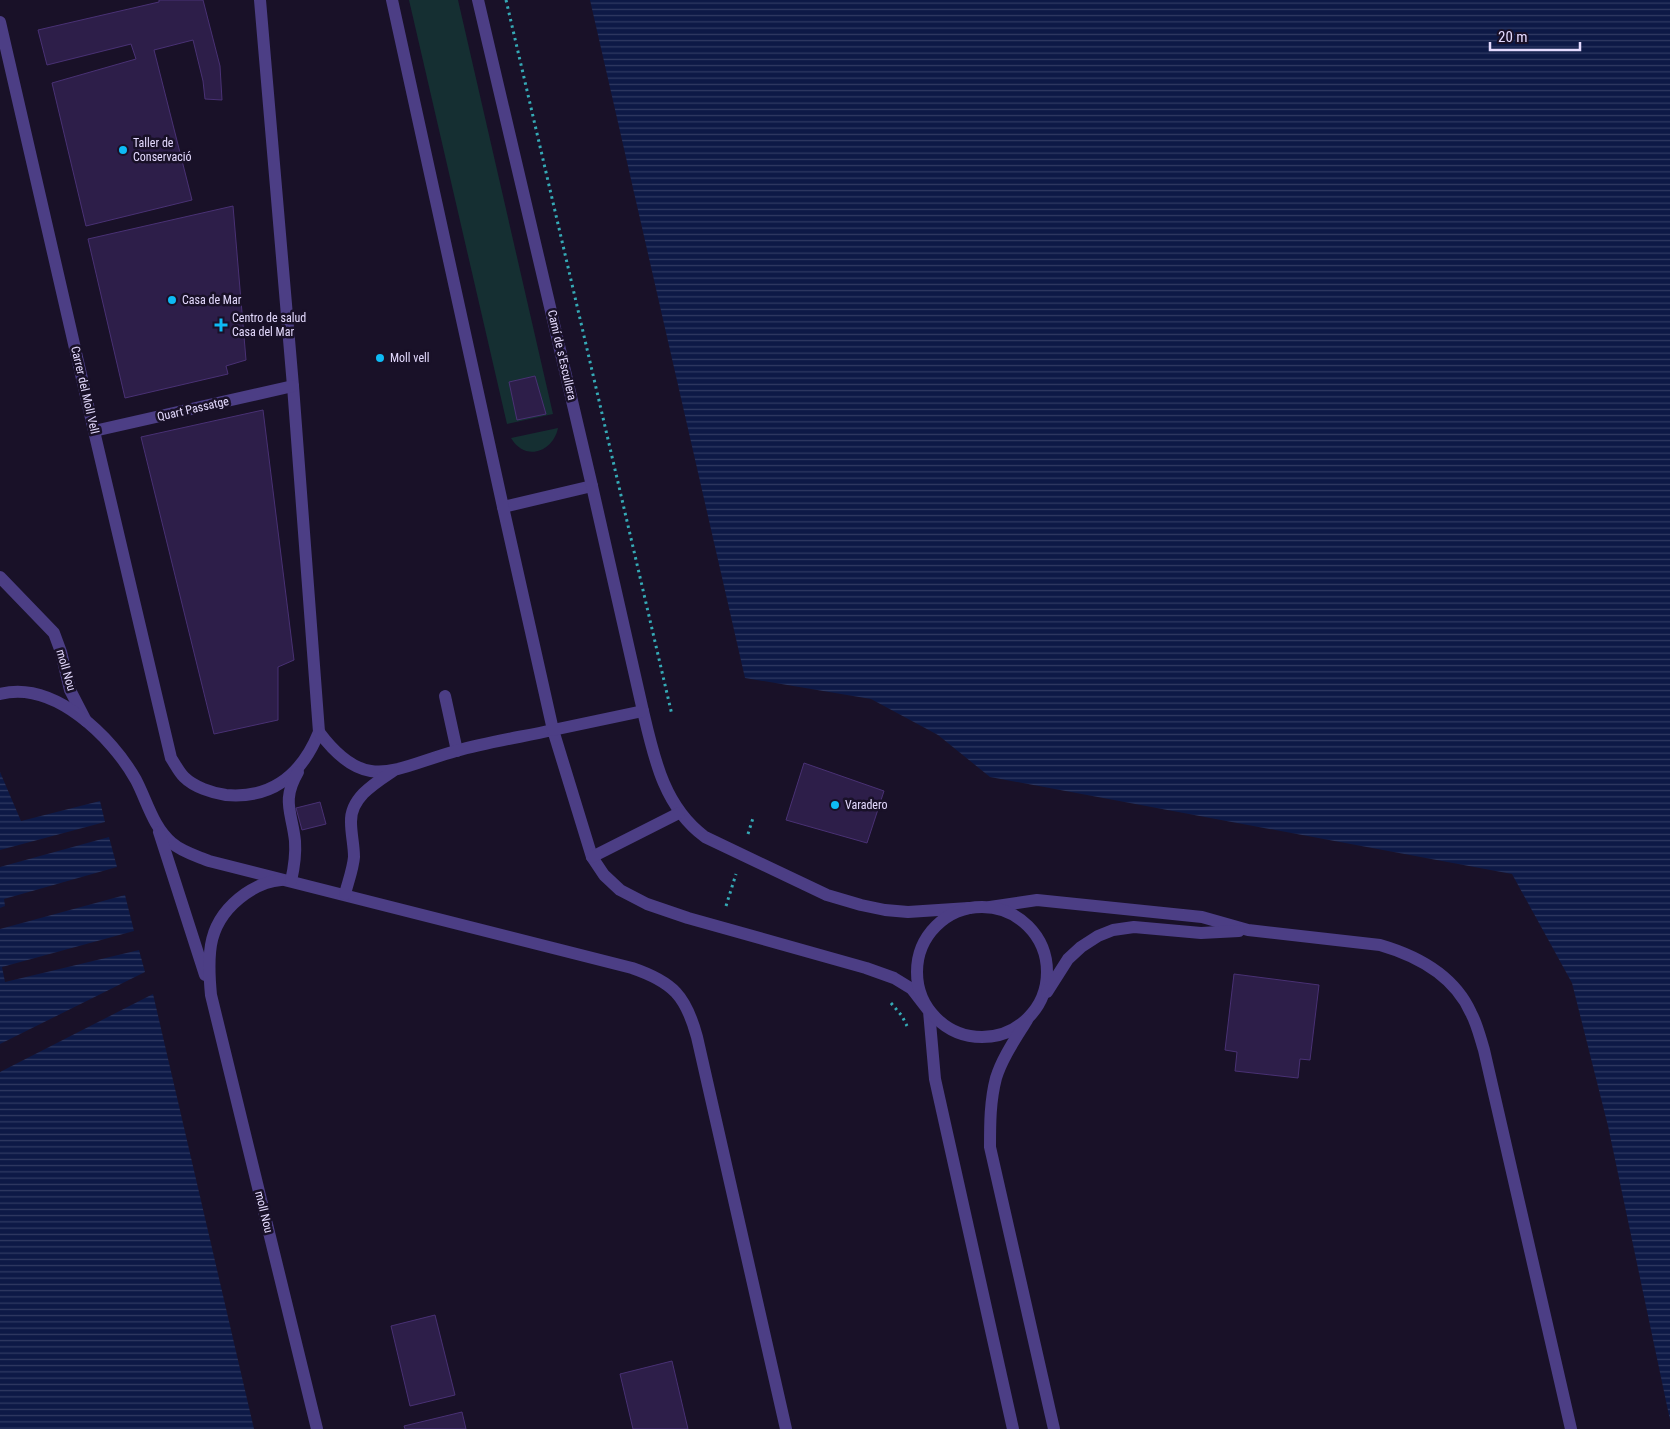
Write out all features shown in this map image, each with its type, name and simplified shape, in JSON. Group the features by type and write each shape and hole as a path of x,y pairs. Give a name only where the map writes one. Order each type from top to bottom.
{"street":[{"path":"260,0 293,386 319,732 291,783 288,794 296,852 290,881 632,968 652,975 670,986 683,1000 692,1017 697,1037 786,1429"},
{"path":"392,0 553,730 592,856 604,875 620,890 647,904 866,968 894,978 912,990 929,1011 945,1026 965,1036 987,1038 1008,1032 1027,1020"},
{"name":"Camí de s'Escullera","path":"478,0 654,758 662,781 679,813 691,828 705,837 741,856 827,895 885,910 908,912 969,908"},
{"name":"Carrer del Moll Vell","path":"0,22 171,758 184,777 202,789 219,794 242,796 261,793 279,784 302,764"},
{"name":"Quart Passatge","path":"94,431 293,386"},
{"path":"503,507 592,486"},
{"name":"moll Nou","path":"0,577 54,634 62,652 70,690 87,723"},
{"name":"moll Nou","path":"0,694 22,691 44,696 58,702 103,736 118,752 136,780 158,828 211,995 317,1429"},
{"path":"445,696 457,751"},
{"path":"319,732 332,750 346,762 361,769 376,772 393,771 457,751 643,711"},
{"path":"345,894 354,860 350,820 354,809 366,790 393,771"},
{"path":"592,856 679,813"},
{"name":"moll Nou","path":"158,828 172,843 189,853 210,861 290,881"},
{"name":"moll Nou","path":"211,995 208,965 209,946 217,924 225,911 237,900 262,884 278,880 290,881"},
{"path":"1013,1429 935,1079 929,1011 920,991 917,969 922,947 933,930 949,916 969,908 1038,900 1202,917 1248,930 1380,945 1399,950 1435,969 1450,982 1462,996 1471,1012 1484,1050 1571,1429"},
{"path":"990,907 1010,913 1027,925 1040,942 1046,962 1047,983 1040,1002"},
{"path":"1054,1429 990,1147 991,1104 997,1076 1008,1052 1027,1020 1068,959 1081,947 1098,936 1113,930 1134,927 1200,934 1248,930"}],"path":[{"path":"506,0 672,716"},
{"path":"720,926 753,818"},
{"path":"889,1001 902,1016 908,1028"}],"green space":[{"path":"409,0 458,0 553,414 507,424"},
{"path":"558,428 551,443 538,451 524,450 511,438"}],"water":[{"path":"590,0 1670,0 1670,1420 1608,1126 1572,983 1512,874 990,777 938,735 871,699 745,678"},
{"path":"0,772 21,821 100,801 105,822 0,850"},
{"path":"109,837 117,867 4,899 5,906 0,908 0,867"},
{"path":"125,895 134,931 2,967 5,982 139,950 145,972 0,1044 0,929"},
{"path":"153,994 254,1429 0,1429 0,1072"}],"building":[{"name":"Taller de Conservació","path":"159,0 203,0 220,66 222,100 205,99 203,81 193,40 154,50 192,200 86,226 52,83 136,59 131,44 47,65 38,30 159,2"},
{"name":"Casa de Mar","path":"233,206 246,360 226,366 228,374 125,398 88,239"},
{"path":"535,376 546,414 517,420 509,382"},
{"path":"263,410 294,660 278,667 278,720 214,734 141,437"},
{"name":"Varadero","path":"804,763 884,791 867,843 786,820"},
{"path":"320,802 326,824 302,830 296,808"},
{"path":"1234,974 1319,985 1310,1060 1300,1059 1298,1078 1235,1071 1237,1052 1225,1050"},
{"path":"435,1315 455,1395 410,1406 391,1326"},
{"path":"672,1361 688,1429 633,1429 620,1374"},
{"path":"462,1412 466,1429 405,1429 404,1426"}],"place":[{"name":"Taller de Conservació","path":"123,150"},
{"name":"Casa de Mar","path":"172,300"},
{"name":"Centro de salud Casa del Mar","path":"221,325"},
{"name":"Moll vell","path":"380,358"},
{"name":"Varadero","path":"835,805"}]}
